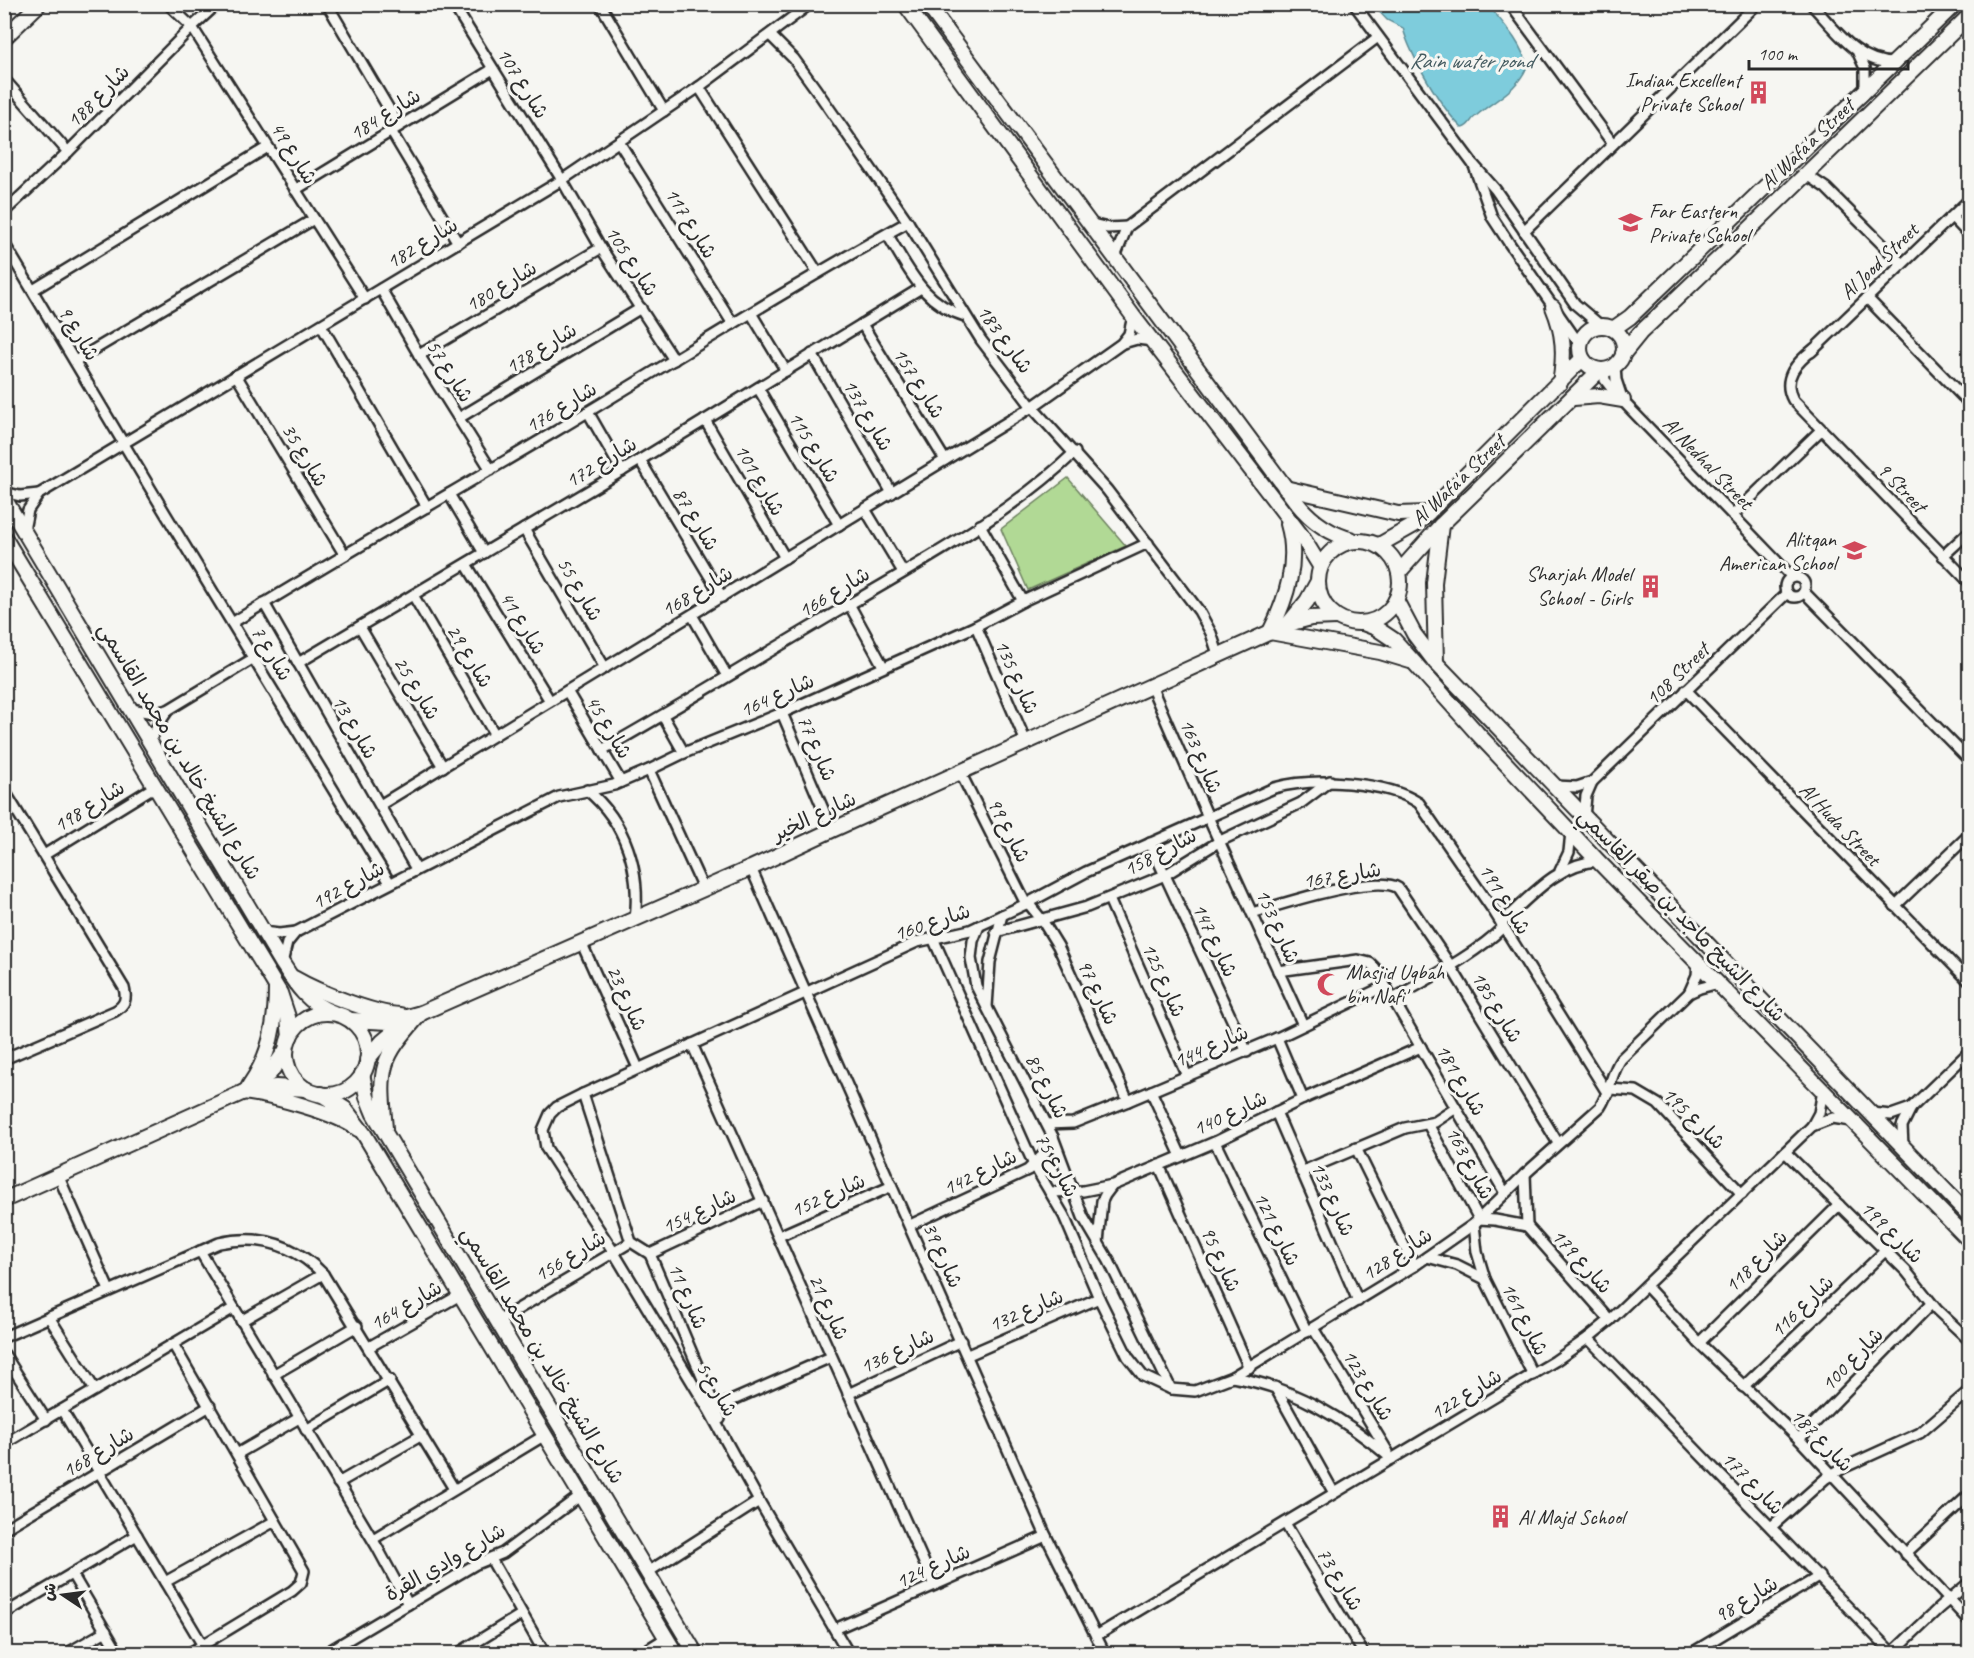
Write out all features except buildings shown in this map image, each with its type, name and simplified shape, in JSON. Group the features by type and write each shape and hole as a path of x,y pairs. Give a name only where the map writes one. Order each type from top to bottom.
{"street":[{"path":"4,38 39,4"},
{"name":"شارع 49","path":"168,4 192,27 365,299"},
{"name":"شارع 188","path":"4,212 217,4"},
{"path":"327,4 458,243"},
{"name":"شارع 107","path":"453,4 562,180"},
{"path":"600,4 664,111"},
{"name":"شارع 182","path":"39,494 562,180 699,87 810,4"},
{"path":"905,4 1133,316 1308,545 1320,566"},
{"path":"927,4 1285,488 1312,520 1332,533 1379,545 1392,556 1399,572 1400,586 1396,600 1382,616 1363,623 1344,621 1336,617 1323,602 1317,583 1320,566 1330,552 1345,542 1353,540"},
{"path":"1354,4 1473,164 1495,189 1575,304 1607,327 1623,342 1623,354 1606,369 1593,369 1582,359 1580,345 1492,217 1473,164"},
{"path":"1510,4 1613,144"},
{"path":"1524,231 1757,4"},
{"path":"1811,4 1858,53 1865,68 1864,93"},
{"name":"Al Wafa'a Street","path":"1607,327 1630,317 1955,4"},
{"name":"Al Wafa'a Street","path":"1623,354 1640,333 1970,15"},
{"name":"شارع 183","path":"770,34 805,73 908,222 981,340 1032,407 1075,452 1148,543 1205,621 1219,657"},
{"path":"1114,257 1127,227 1378,37"},
{"path":"1858,53 1879,62 1894,63"},
{"name":"شارع 184","path":"296,190 493,69"},
{"path":"4,79 68,152"},
{"path":"699,87 818,273"},
{"name":"شارع 117","path":"619,142 733,324"},
{"path":"33,290 268,147"},
{"path":"1803,177 1811,178 1826,188 1902,264"},
{"name":"شارع 105","path":"562,180 601,248 674,360"},
{"name":"Al Jood Street","path":"1809,417 1793,400 1789,389 1792,369 1970,199"},
{"path":"1952,217 1970,236"},
{"path":"75,361 314,219"},
{"name":"شارع 176","path":"232,623 344,554 491,470 818,273 908,222"},
{"path":"1090,224 1108,228 1127,227"},
{"path":"887,234 921,288 938,304 965,316"},
{"name":"شارع 9","path":"4,243 123,442"},
{"name":"شارع 180","path":"419,356 601,248"},
{"name":"شارع 172","path":"298,663 640,460 921,288"},
{"name":"شارع 57","path":"381,289 419,356 491,470"},
{"path":"1867,298 1970,404"},
{"path":"1553,307 1564,343 1564,363 1560,383"},
{"name":"شارع 178","path":"459,418 641,308"},
{"path":"751,313 786,371"},
{"path":"1120,344 1129,334 1133,316"},
{"name":"شارع 157","path":"862,324 945,460"},
{"path":"321,325 427,507"},
{"path":"1580,345 1589,329 1607,327"},
{"path":"1120,344 1137,339 1154,342"},
{"name":"شارع 168","path":"380,805 1032,407 1120,344"},
{"name":"شارع 137","path":"812,354 892,493"},
{"name":"Al Wafa'a Street","path":"1379,545 1407,530 1428,513 1582,359"},
{"name":"Al Wafa'a Street","path":"1399,572 1441,525 1606,369"},
{"name":"Al Nedhal Street","path":"1606,369 1616,380 1623,400 1792,577"},
{"name":"شارع 35","path":"236,375 344,554"},
{"name":"شارع 115","path":"758,388 839,525"},
{"path":"1574,398 1599,396 1623,400"},
{"path":"588,412 621,471"},
{"name":"9 Street","path":"1809,417 1970,583"},
{"name":"شارع 101","path":"705,420 785,558"},
{"path":"1733,515 1821,430"},
{"name":"شارع 7","path":"123,442 390,883"},
{"name":"شارع 166","path":"602,750 663,716 980,525 1038,486 1075,452"},
{"name":"شارع 87","path":"640,460 722,597"},
{"path":"1285,488 1398,514 1428,513"},
{"path":"4,492 20,496 39,494"},
{"path":"24,530 28,510 39,494"},
{"path":"449,494 484,553"},
{"name":"شارع الشيخ خالد بن محمد القاسمي","path":"4,498 290,976 312,1002 334,1013"},
{"path":"865,509 903,572"},
{"path":"1286,516 1293,543 1292,566 1283,603 1270,632 1380,652 1411,662"},
{"path":"980,525 1023,601"},
{"path":"1436,663 1434,583 1441,525"},
{"name":"شارع 55","path":"524,529 605,668"},
{"path":"1943,556 1970,531"},
{"name":"شارع الشيخ خالد بن محمد القاسمي","path":"4,537 276,986 286,1007 288,1043"},
{"name":"شارع 164","path":"416,869 552,800 621,782 684,753 782,713 976,626 1023,601 1148,543"},
{"name":"شارع 41","path":"466,564 550,701"},
{"path":"1792,577 1802,579 1805,585 1804,592 1796,597 1787,593 1786,584 1792,577"},
{"name":"شارع الخير","path":"1288,624 1301,609 1317,583"},
{"path":"1804,592 1970,761"},
{"name":"108 Street","path":"1592,782 1787,593"},
{"name":"شارع 29","path":"413,595 495,735"},
{"name":"شارع الشيخ ماجد بن صقر القاسمي","path":"1396,600 1414,634 1436,663 1969,1216"},
{"name":"شارع 13","path":"264,603 416,869"},
{"path":"849,604 883,666"},
{"path":"692,615 727,676"},
{"name":"شارع الخير","path":"351,1020 389,1022 420,1013 582,944 1288,624 1311,618 1336,617"},
{"name":"شارع الشيخ ماجد بن صقر القاسمي","path":"1363,623 1385,633 1394,640 1411,662 1598,861 1970,1241"},
{"name":"شارع 135","path":"976,626 1026,742"},
{"name":"شارع 25","path":"360,627 443,767"},
{"path":"131,710 153,713 168,710 254,658"},
{"name":"شارع 163","path":"1151,686 1220,841"},
{"name":"Al Huda Street","path":"1686,690 1970,982"},
{"name":"شارع 45","path":"567,691 621,782"},
{"path":"150,741 168,710"},
{"name":"شارع 77","path":"782,713 832,830"},
{"path":"663,716 684,753"},
{"path":"649,770 703,888"},
{"name":"شارع 99","path":"960,772 1027,904"},
{"name":"شارع 160","path":"546,1148 543,1130 550,1114 557,1107 638,1068 917,942 962,933 979,926 1027,904 1074,878 1274,788 1302,782 1330,781"},
{"name":"شارع 158","path":"996,932 1109,899 1165,875 1220,841 1301,803 1330,781"},
{"name":"شارع 191","path":"1330,781 1395,792 1419,803 1502,925 1609,1091"},
{"path":"1554,786 1569,788 1592,782"},
{"path":"1584,819 1586,796 1592,782"},
{"name":"شارع 198","path":"44,855 154,787"},
{"path":"4,790 124,988 126,995 125,1002 115,1011 4,1059"},
{"path":"587,790 611,815 627,846 636,882 635,920"},
{"path":"1560,871 1569,852 1571,832"},
{"path":"1895,906 1970,834"},
{"name":"شارع 153","path":"1220,841 1303,1025"},
{"name":"شارع 147","path":"1150,843 1247,1052"},
{"path":"1393,999 1491,938 1560,871 1579,863 1598,861"},
{"name":"شارع 39","path":"751,868 1047,1536 1105,1653"},
{"name":"شارع 192","path":"263,932 279,934 296,932 416,869"},
{"name":"شارع 167","path":"1252,913 1333,891 1388,884 1401,892"},
{"name":"شارع 185","path":"1401,892 1450,965 1558,1143"},
{"name":"شارع 125","path":"1109,899 1187,1076"},
{"name":"شارع 97","path":"1027,904 1042,920 1058,946 1128,1101"},
{"path":"987,1009 989,970 996,932 1002,915"},
{"name":"شارع 85","path":"979,926 973,941 971,958 976,986 1047,1124 1083,1217 1109,1261 1171,1389"},
{"name":"شارع 192","path":"282,963 287,943 296,932"},
{"name":"شارع 75","path":"933,938 1034,1165 1064,1216 1099,1298 1134,1368 1148,1380 1171,1389"},
{"name":"شارع 23","path":"582,944 638,1068"},
{"name":"شارع 181","path":"1278,971 1358,960 1370,963 1505,1193"},
{"path":"1689,993 1697,975 1698,961"},
{"path":"290,976 319,991 378,1011 399,1015 420,1013"},
{"path":"1609,1091 1621,1059 1689,993 1719,983"},
{"path":"244,1092 261,1066 271,1041 276,1011 276,986"},
{"path":"958,993 976,986"},
{"name":"شارع 144","path":"1047,1124 1073,1123 1128,1101 1247,1052 1385,986"},
{"path":"244,1092 270,1073 294,1030 305,1019 321,1013 334,1013 351,1020 366,1039 368,1060"},
{"path":"4,1200 244,1092 266,1087 306,1089 321,1094 342,1092 355,1084 368,1060 391,1033 420,1013"},
{"path":"385,1131 381,1094 384,1068 395,1044 420,1013"},
{"path":"1277,1038 1303,1099"},
{"path":"288,1043 287,1061 292,1076 306,1089"},
{"name":"شارع 21","path":"692,1044 934,1585"},
{"name":"شارع 140","path":"1050,1192 1073,1192 1113,1185 1215,1142 1303,1099 1421,1047"},
{"path":"1903,1146 1902,1126 1911,1108 1970,1051"},
{"name":"شارع الشيخ خالد بن محمد القاسمي","path":"362,1074 367,1097 385,1131 696,1653"},
{"name":"شارع 122","path":"1096,1636 1533,1375 1588,1338 1646,1286 1812,1126 1822,1105 1823,1090"},
{"path":"1151,1091 1181,1156"},
{"name":"شارع 128","path":"1171,1389 1194,1391 1232,1377 1414,1266 1476,1222 1558,1143 1596,1111 1609,1091"},
{"name":"شارع 195","path":"1609,1091 1636,1091 1658,1104 1742,1194"},
{"path":"244,1092 270,1097 338,1117 364,1134"},
{"name":"شارع الشيخ خالد بن محمد القاسمي","path":"321,1094 345,1109 364,1134 676,1653"},
{"path":"584,1094 631,1242"},
{"path":"1301,1172 1405,1128 1428,1124 1456,1108"},
{"path":"1871,1113 1891,1114 1911,1108"},
{"name":"شارع 133","path":"1276,1112 1358,1301"},
{"path":"1812,1126 1833,1119 1854,1123"},
{"name":"شارع 163","path":"1428,1124 1476,1222 1478,1252 1485,1279"},
{"name":"شارع 142","path":"910,1225 1022,1174 1034,1165 1053,1137"},
{"name":"شارع 121","path":"1215,1142 1310,1330"},
{"name":"شارع 5","path":"546,1148 613,1251 733,1451 759,1501 849,1653"},
{"path":"1356,1148 1414,1266"},
{"name":"شارع 199","path":"1785,1152 1886,1250 1921,1287 1931,1304 1969,1341"},
{"name":"شارع 95","path":"1159,1165 1249,1368"},
{"path":"1476,1222 1503,1221 1527,1226 1525,1174"},
{"path":"58,1175 109,1290"},
{"path":"1911,1181 1913,1176 1920,1176 1957,1213 1969,1216"},
{"path":"1098,1243 1102,1201 1113,1185"},
{"name":"شارع 152","path":"779,1236 892,1186"},
{"name":"شارع 154","path":"650,1254 763,1201"},
{"name":"شارع 118","path":"1699,1343 1839,1204"},
{"name":"شارع 179","path":"1527,1226 1610,1320"},
{"path":"4,1336 200,1251 233,1240 261,1240 276,1243 296,1251 324,1274 390,1380 454,1490"},
{"name":"شارع 156","path":"498,1321 631,1242"},
{"name":"شارع 11","path":"631,1242 650,1254 733,1451"},
{"name":"شارع 116","path":"1743,1387 1886,1250"},
{"path":"200,1251 372,1539 408,1604"},
{"path":"1427,1257 1457,1265 1485,1279"},
{"path":"241,1321 324,1274"},
{"name":"شارع 161","path":"1485,1279 1533,1375"},
{"name":"شارع 187","path":"1646,1286 1699,1343 1798,1439 1970,1622"},
{"name":"شارع 164","path":"369,1347 460,1295"},
{"name":"شارع 132","path":"968,1355 1099,1298"},
{"name":"شارع 100","path":"1798,1439 1931,1304"},
{"path":"4,1444 234,1308"},
{"path":"49,1317 95,1390"},
{"path":"273,1375 357,1326"},
{"name":"شارع 123","path":"1310,1330 1392,1459"},
{"name":"شارع 177","path":"1588,1338 1892,1653"},
{"name":"شارع 136","path":"848,1394 961,1341"},
{"path":"173,1344 304,1571 301,1583 292,1591 205,1649 188,1653"},
{"path":"4,1354 45,1420"},
{"path":"715,1408 831,1357"},
{"path":"1232,1377 1275,1387 1333,1415 1392,1459"},
{"path":"306,1430 390,1380"},
{"path":"1275,1387 1334,1494"},
{"path":"1771,1527 1831,1475 1920,1433 1970,1390"},
{"name":"شارع 168","path":"4,1528 210,1406"},
{"path":"62,1410 205,1649"},
{"path":"237,1454 299,1418"},
{"path":"338,1483 422,1436"},
{"path":"372,1539 544,1436"},
{"path":"1905,1554 1970,1494"},
{"name":"شارع وادي القرة","path":"324,1653 335,1651 476,1564 503,1553 580,1496"},
{"path":"648,1572 759,1501"},
{"path":"165,1582 275,1521"},
{"name":"شارع 73","path":"1284,1523 1364,1653"},
{"path":"4,1614 137,1535"},
{"name":"شارع 124","path":"835,1629 1047,1536"},
{"path":"491,1559 545,1653"},
{"path":"72,1574 119,1653"},
{"name":"شارع 98","path":"1690,1653 1820,1576"},
{"path":"1892,1653 1970,1582"},
{"path":"457,1653 522,1614"},
{"path":"66,1653 106,1630"},
{"path":"640,1653 666,1638"}],"green space":[{"path":"1068,478 1126,546 1028,590 1001,529"}],"water":[{"name":"Rain water pond","path":"1373,5 1488,5 1517,42 1527,67 1511,89 1462,128 1445,108 1428,81 1412,52 1403,28 1387,20"}],"place":[{"name":"Indian Excellent Private School","path":"1759,92"},
{"name":"Far Eastern Private School","path":"1631,223"},
{"name":"Alitqan American School","path":"1854,551"},
{"name":"Sharjah Model School - Girls","path":"1650,586"},
{"name":"Masjid Uqbah bin Nafi'","path":"1328,984"},
{"name":"Al Majd School","path":"1500,1517"}]}
